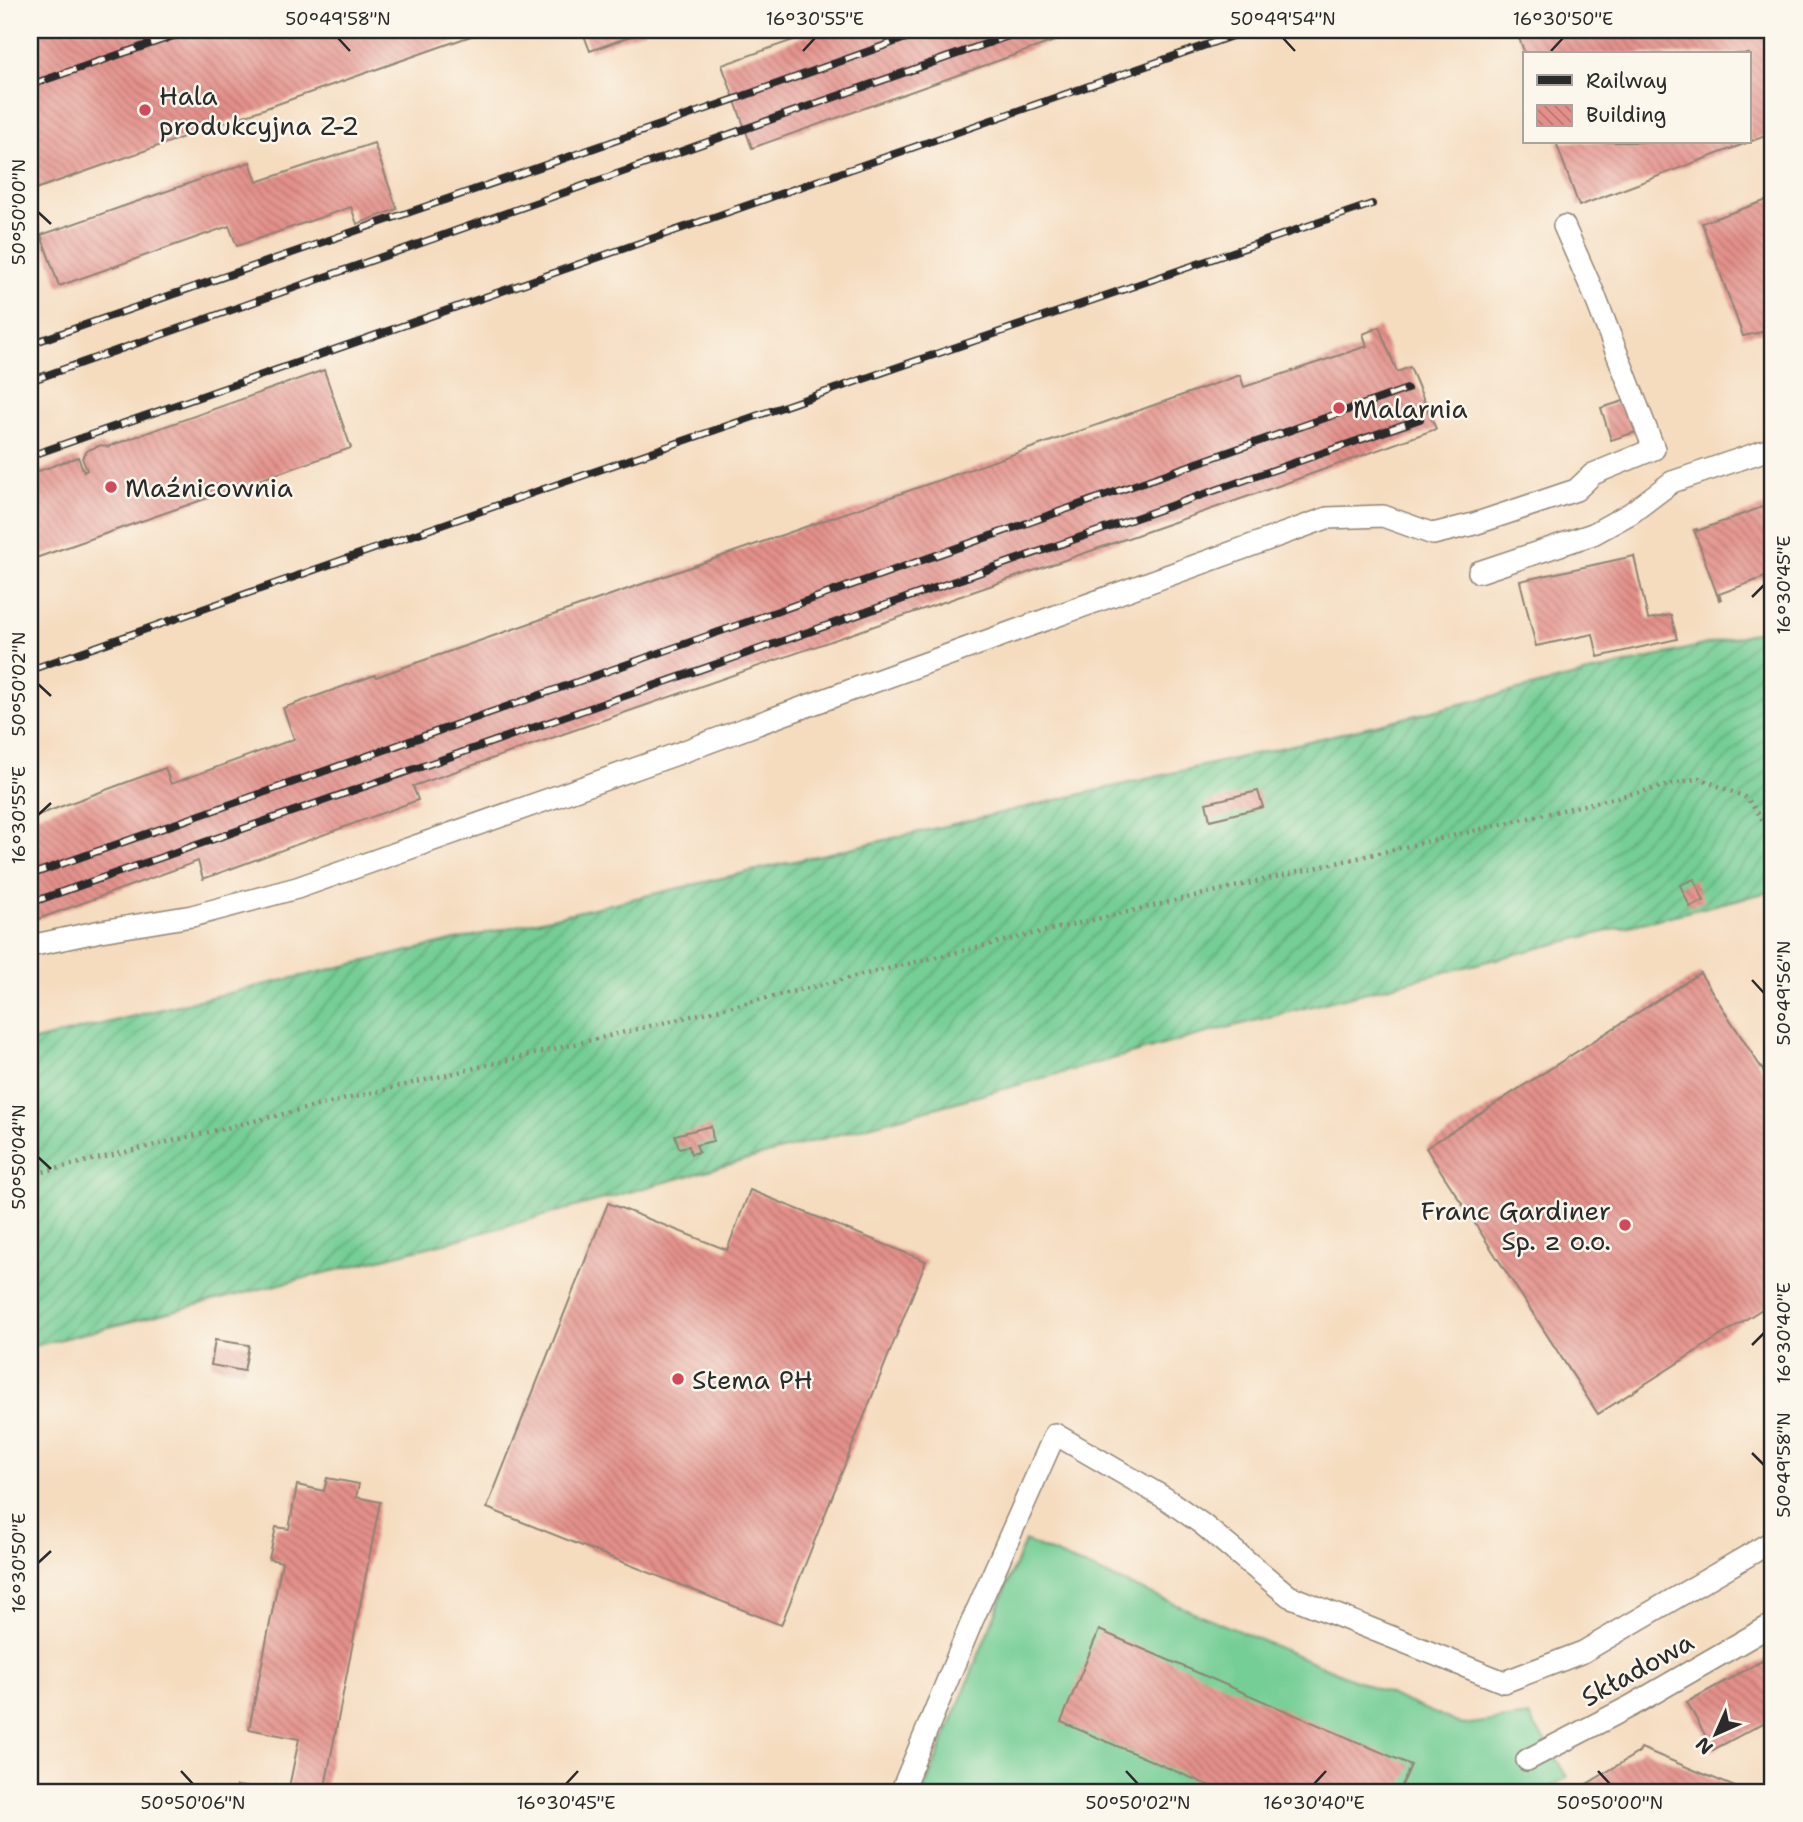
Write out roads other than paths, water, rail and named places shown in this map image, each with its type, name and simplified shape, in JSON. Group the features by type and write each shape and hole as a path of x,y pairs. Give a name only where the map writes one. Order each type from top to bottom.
{"lane":[{"path":"30,946 192,916 297,888 674,755 1327,518 1382,516 1433,534 1474,524 1576,490 1593,474 1654,449 1594,293 1564,226"},
{"path":"1479,572 1593,534 1631,513 1672,482 1773,448"},
{"path":"901,1792 973,1619 1055,1434 1165,1497 1289,1596 1504,1682 1583,1652 1773,1541"},
{"name":"Składowa","path":"1527,1760 1631,1706 1773,1624"}],"railway":[{"path":"30,85 191,30"},
{"path":"30,344 928,30"},
{"path":"30,381 1025,30"},
{"path":"30,456 1249,30"},
{"path":"30,670 538,491 1372,204"},
{"path":"30,875 1407,389"},
{"path":"30,903 1420,419"}],"place":[{"name":"Hala produkcyjna Z-2","path":"145,110"},
{"name":"Malarnia","path":"1339,408"},
{"name":"Maźnicownia","path":"111,487"},
{"name":"Franc Gardiner Sp. z o.o.","path":"1625,1225"},
{"name":"Stema PH","path":"678,1379"}]}
